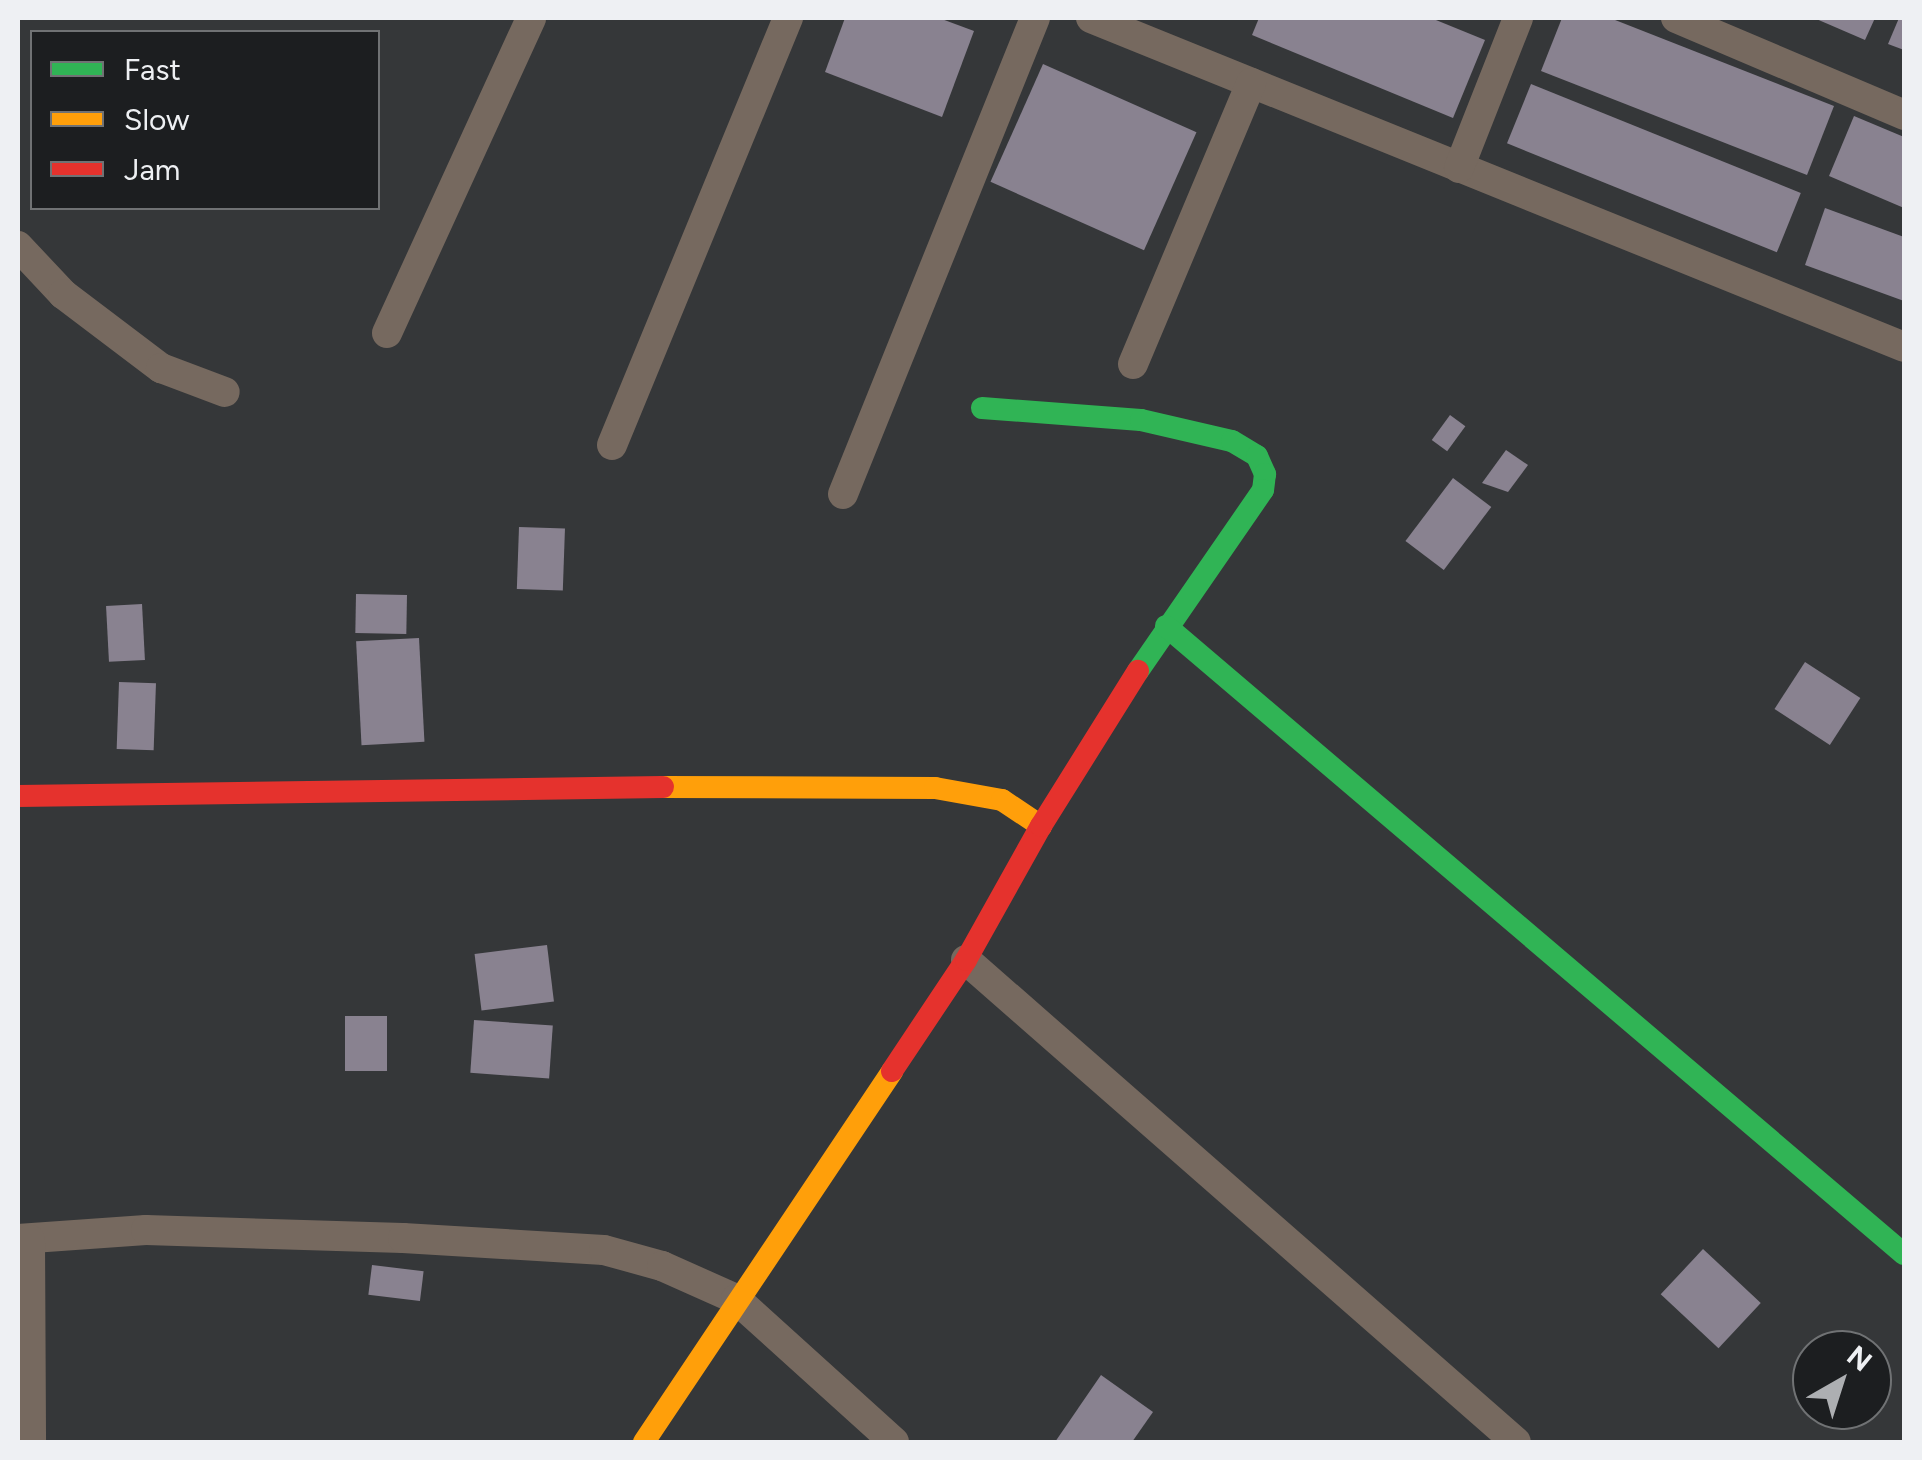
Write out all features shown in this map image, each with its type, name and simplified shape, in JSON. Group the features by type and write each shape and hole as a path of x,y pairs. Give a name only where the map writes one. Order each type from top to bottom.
{"street":[{"path":"387,334 530,18"},
{"path":"612,444 788,18"},
{"path":"843,494 1036,18"},
{"path":"1091,18 1904,347"},
{"path":"1459,168 1518,18"},
{"path":"1676,18 1904,115"},
{"path":"1133,364 1251,83"},
{"path":"18,246 63,294 161,368 225,392"},
{"path":"644,1442 966,960 1041,826 1166,626 1229,533 1258,501 1265,474 1257,456 1232,441 1141,420 982,408"},
{"path":"1166,626 1904,1254"},
{"path":"18,796 646,786 935,788 1002,800 1041,826"},
{"path":"966,960 1516,1442"},
{"path":"32,1442 24,1240 146,1230 577,1246 662,1266 736,1299 894,1442"}],"building":[{"path":"845,18 939,18 974,31 942,117 825,72"},
{"path":"1259,18 1431,18 1485,40 1453,118 1252,35"},
{"path":"1562,18 1610,18 1834,106 1807,175 1541,71"},
{"path":"1814,18 1875,18 1865,40"},
{"path":"1899,18 1904,18 1904,50 1888,44"},
{"path":"1043,64 1196,132 1144,250 991,182"},
{"path":"1531,84 1801,193 1777,252 1507,143"},
{"path":"1854,116 1904,137 1904,208 1829,176"},
{"path":"1825,208 1904,237 1904,301 1805,265"},
{"path":"1450,415 1465,426 1447,451 1432,440"},
{"path":"1506,450 1528,465 1508,492 1482,483"},
{"path":"1453,478 1491,507 1444,570 1405,541"},
{"path":"519,527 565,529 563,591 517,589"},
{"path":"356,594 407,595 406,634 355,633"},
{"path":"142,604 145,660 109,662 106,606"},
{"path":"419,638 424,742 362,745 356,641"},
{"path":"1805,662 1860,698 1830,745 1775,709"},
{"path":"119,682 156,683 154,750 117,749"},
{"path":"547,945 554,1002 481,1010 475,954"},
{"path":"345,1016 387,1016 387,1071 345,1071"},
{"path":"474,1020 553,1026 549,1078 470,1073"},
{"path":"1703,1249 1761,1303 1718,1348 1661,1294"},
{"path":"372,1265 424,1271 420,1301 368,1295"},
{"path":"1101,1375 1153,1412 1132,1442 1055,1442"}],"traffic: fast":[{"path":"982,408 1141,420 1232,441 1257,456 1265,474 1263,490 1138,671"},
{"path":"1166,626 1904,1254"}],"traffic: slow":[{"path":"663,787 935,788 1002,800 1041,826"},
{"path":"644,1442 892,1071"}],"traffic: jam":[{"path":"892,1071 966,960 1041,826 1138,671"},
{"path":"18,796 663,787"}]}
